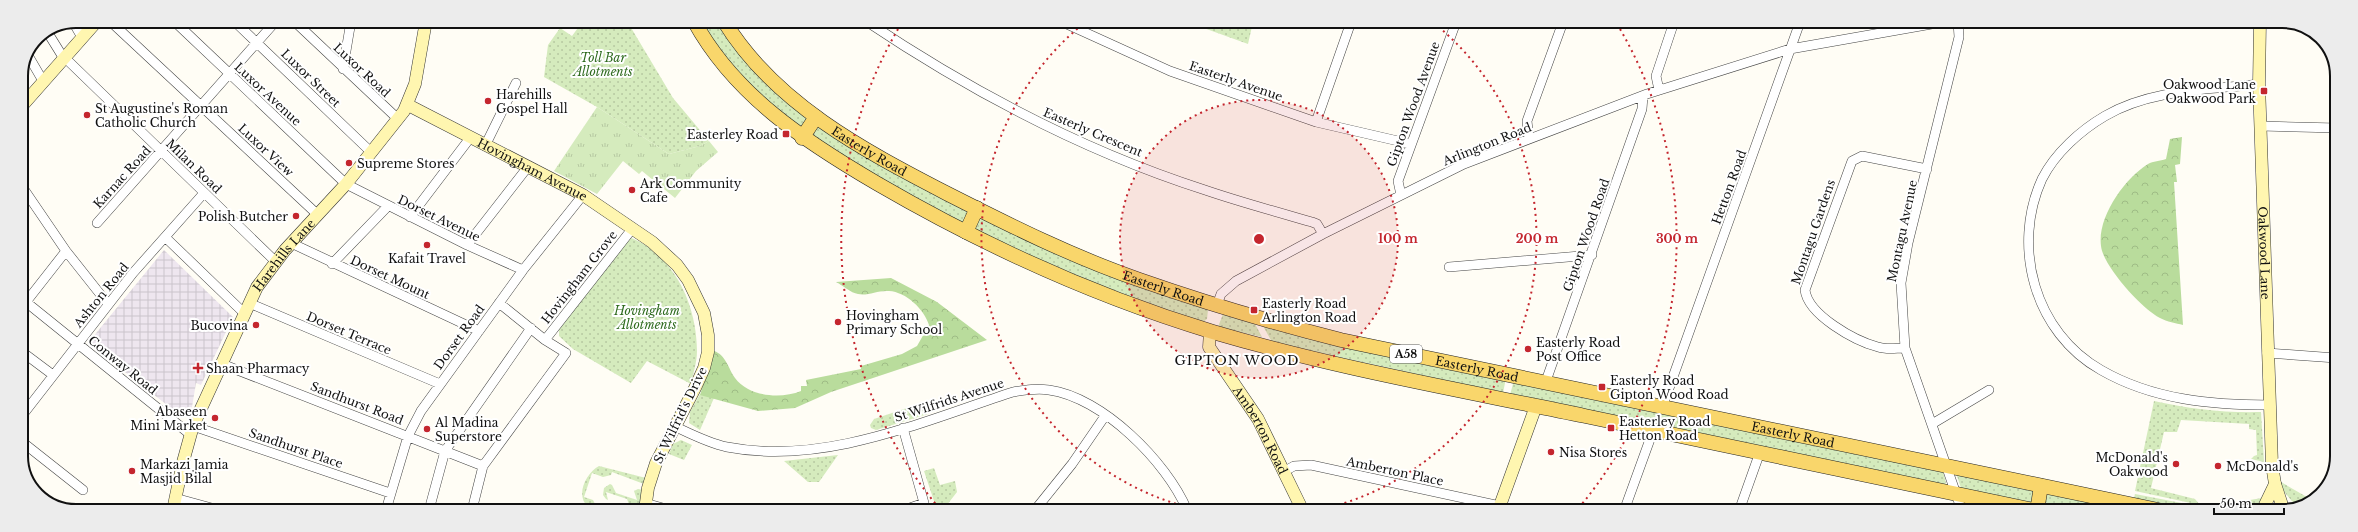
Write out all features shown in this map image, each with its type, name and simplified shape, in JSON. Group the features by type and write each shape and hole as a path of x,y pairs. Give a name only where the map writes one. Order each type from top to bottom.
{"main road":[{"name":"Easterly Road","path":"698,28 709,49 760,105 802,138 908,202 966,232 1047,270 1127,302 1210,331 1335,364 2004,504"},
{"name":"Easterly Road","path":"728,28 736,40 777,87 816,117 861,146 977,208 1059,247 1139,280 1218,305 1341,340 1663,405 2129,504"},
{"path":"802,138 816,117"},
{"path":"966,232 977,208"},
{"path":"2038,504 2041,486"}],"street":[{"path":"76,28 80,34"},
{"path":"28,97 42,78 86,28"},
{"path":"62,55 90,28"},
{"name":"Luxor View","path":"118,28 318,215"},
{"name":"Luxor Avenue","path":"181,28 346,184"},
{"name":"Luxor Street","path":"241,28 372,153"},
{"name":"Karnac Road","path":"97,223 270,28"},
{"name":"Luxor Road","path":"301,28 371,96 398,119"},
{"path":"343,68 350,28"},
{"name":"Harehills Lane","path":"174,504 192,430 257,287 275,261 346,184 372,153 408,105 415,84 425,28"},
{"name":"Easterly Crescent","path":"876,28 925,61 1027,116 1106,152 1204,190 1312,222 1317,224 1323,234"},
{"name":"Easterly Avenue","path":"1076,28 1170,70 1316,122 1411,144"},
{"path":"1316,122 1349,28"},
{"name":"Gipton Wood Avenue","path":"1401,195 1398,181 1454,28"},
{"path":"1530,139 1528,121 1561,28"},
{"path":"1659,90 1656,76 1672,28"},
{"name":"Hetton Road","path":"1663,405 1798,28"},
{"name":"Arlington Road","path":"1218,305 1221,294 1236,282 1323,234 1464,164 1659,90 1790,49 1908,28"},
{"name":"Montagu Avenue","path":"1958,28 1959,37 1908,243 1901,283 1905,348 1960,504"},
{"name":"Oakwood Lane","path":"2260,28 2259,84 2267,353 2275,484 2282,504"},
{"name":"Milan Road","path":"50,35 62,55 275,261"},
{"path":"31,60 42,78"},
{"path":"28,91 42,78"},
{"path":"485,146 516,83"},
{"path":"2259,84 2162,95 2136,103 2107,115 2083,131 2062,152 2043,178 2032,204 2028,235 2029,264 2037,295 2048,316 2073,349 2100,370 2128,382 2188,401 2222,405 2270,405"},
{"name":"Gipton Wood Road","path":"1546,381 1592,255 1642,109 1642,96"},
{"name":"Hovingham Avenue","path":"408,105 485,146 583,195 652,242"},
{"path":"2261,126 2330,128"},
{"path":"410,217 470,138"},
{"name":"Montagu Gardens","path":"1905,348 1890,349 1878,347 1852,337 1812,306 1805,296 1805,290 1852,161 1862,156 1927,169"},
{"path":"467,245 528,168"},
{"name":"Dorset Avenue","path":"346,184 467,245 523,270"},
{"name":"Ashton Road","path":"28,408 108,304 204,193"},
{"path":"28,195 66,251 108,304"},
{"name":"Dorset Road","path":"387,504 408,436 415,420 523,270 583,195"},
{"path":"332,264 388,206"},
{"name":"Hovingham Grove","path":"545,340 632,229"},
{"path":"165,237 247,308"},
{"name":"St Wilfrid's Drive","path":"646,504 656,463 704,368 708,335 704,313 688,280 678,265 652,242"},
{"name":"Dorset Mount","path":"291,243 332,264 479,331"},
{"path":"28,295 66,251"},
{"path":"1449,267 1592,255"},
{"name":"Conway Road","path":"28,303 192,430"},
{"path":"474,504 483,466 566,353 545,340 532,328 499,303"},
{"name":"Dorset Terrace","path":"247,308 440,384"},
{"path":"431,504 445,452 532,328"},
{"name":"Amberton Road","path":"1210,331 1209,347 1258,419 1285,471 1300,504"},
{"path":"2267,353 2330,358"},
{"path":"28,356 53,375"},
{"name":"Sandhurst Road","path":"222,364 483,466"},
{"name":"St Wilfrids Avenue","path":"674,426 703,440 727,447 757,451 791,452 827,447 903,428 1013,392 1032,388 1066,394 1105,416 1128,432 1148,451 1169,477 1184,504"},
{"path":"1932,424 1989,390"},
{"path":"1500,504 1536,406"},
{"path":"1040,504 1072,464 1105,416"},
{"path":"903,428 924,503 921,504"},
{"name":"Sandhurst Place","path":"192,430 390,493"},
{"path":"1627,504 1653,431"},
{"path":"28,447 83,490"},
{"path":"1741,504 1760,452"},
{"name":"Amberton Place","path":"1285,471 1294,466 1311,465 1482,504"},
{"name":"Oakwood Lane","path":"2265,504 2275,484"},
{"path":"175,498 197,504"}],"shaded area":[{"path":"164,250 233,317 201,385 196,383 192,407 181,416 88,343"}],"green space":[{"name":"Toll Bar Allotments","path":"560,28 572,36 578,28 631,28 673,98 709,141 700,146 669,154 597,107 544,77 548,45"},
{"path":"704,28 721,28 726,36 808,118 802,128 747,85"},
{"path":"1204,28 1252,28 1248,44"},
{"path":"597,107 669,154 700,146 709,141 718,152 696,171 675,198 642,171 639,174 623,161 597,194 554,171"},
{"path":"816,125 969,211 963,223 936,210 811,137"},
{"path":"2182,137 2180,164 2175,165 2177,182 2174,182 2183,325 2160,318 2143,306 2116,275 2103,254 2101,246 2103,223 2114,199 2122,188 2139,170 2148,164 2166,159 2170,139"},
{"path":"979,217 1208,310 1207,319 1203,322 1144,302 975,230"},
{"name":"Hovingham Allotments","path":"629,237 645,245 659,256 670,268 680,283 687,299 693,316 697,351 696,364 691,384 647,361 631,383 573,349 559,336 559,328"},
{"path":"891,278 937,302 987,340 831,392 795,408 758,411 700,395 714,351 724,359 735,378 748,389 766,395 784,395 801,391 801,386 807,386 806,380 861,369 861,366 902,354 917,346 929,325 927,319 914,302 902,294 889,291 866,294 855,293 836,282"},
{"path":"1223,314 1254,322 1262,337 1218,327"},
{"path":"1263,326 1506,378 1503,393 1272,342"},
{"path":"1514,380 1943,471 1946,483 1944,486 1510,395"},
{"path":"700,394 714,398 700,430 689,423 690,412"},
{"path":"2154,401 2207,410 2261,412 2264,462 2251,459 2257,455 2256,430 2249,429 2249,424 2181,420 2177,432 2164,432 2151,488 2195,499 2199,504 2135,491"},
{"path":"922,403 928,406 930,410 928,414 876,430 871,428 870,425 874,419"},
{"path":"681,440 692,445 684,460 669,454 673,444"},
{"path":"838,455 819,482 808,482 784,461"},
{"path":"599,466 646,478 644,484 612,472 611,475 603,477 592,473 584,497 593,500 595,504 586,504 582,497 582,491 586,479 594,469"},
{"path":"934,468 940,485 955,481 957,492 948,504 935,504 924,471"},
{"path":"1958,474 2034,491 2034,500 2031,503 1961,488 1957,476"},
{"path":"2281,482 2307,497 2293,503 2281,488"},
{"path":"610,484 616,493 637,500 634,491 638,489 643,490 640,504 629,504 627,499 606,492 608,500 603,495 604,488"},
{"path":"2049,494 2101,504 2047,504 2045,496"},
{"path":"2135,494 2187,504 2165,504 2134,498"},
{"path":"2262,498 2258,504 2241,504 2244,501"}],"place":[{"name":"Oakwood Lane Oakwood Park","path":"2264,91"},
{"name":"Harehills Gospel Hall","path":"488,101"},
{"name":"St Augustine's Roman Catholic Church","path":"87,115"},
{"name":"Easterley Road","path":"786,134"},
{"name":"Supreme Stores","path":"349,163"},
{"name":"Ark Community Cafe","path":"632,190"},
{"name":"Polish Butcher","path":"296,216"},
{"name":"Kafait Travel","path":"427,245"},
{"name":"Easterly Road Arlington Road","path":"1254,310"},
{"name":"Hovingham Primary School","path":"838,322"},
{"name":"Bucovina","path":"256,325"},
{"name":"Easterly Road Post Office","path":"1528,349"},
{"name":"Shaan Pharmacy","path":"198,368"},
{"name":"Easterly Road Gipton Wood Road","path":"1602,387"},
{"name":"Abaseen Mini Market","path":"215,418"},
{"name":"Easterley Road Hetton Road","path":"1611,428"},
{"name":"Al Madina Superstore","path":"427,429"},
{"name":"Nisa Stores","path":"1551,452"},
{"name":"McDonald's Oakwood","path":"2176,464"},
{"name":"McDonald's","path":"2218,466"},
{"name":"Markazi Jamia Masjid Bilal","path":"132,471"}],"district":[{"name":"GIPTON WOOD","path":"1237,360"}]}
